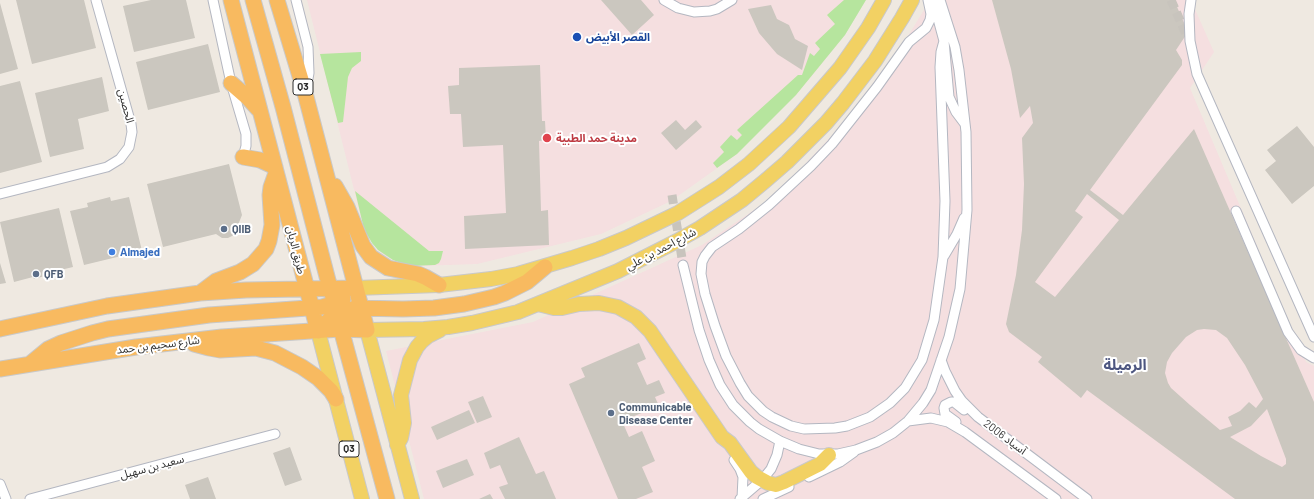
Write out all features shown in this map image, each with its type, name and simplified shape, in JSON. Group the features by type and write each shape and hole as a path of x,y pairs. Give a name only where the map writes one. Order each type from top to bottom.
{"highway":[{"name":"طريق الريان","path":"231,0 318,331"},
{"path":"253,0 283,107 336,313 387,499"},
{"name":"Q3","path":"277,0 305,93 367,330"},
{"path":"231,83 247,97 260,112"},
{"path":"200,294 216,281 240,272 253,264 266,249 269,241 272,225 270,195 276,170 260,160 243,157"},
{"path":"326,175 342,199 363,246 371,257 388,268 418,274 439,285"},
{"path":"30,363 48,349 92,333 108,329 209,315 312,308 336,313 361,307 403,309 434,308 479,301 516,288 536,275 545,267"},
{"path":"0,329 88,310 145,300 246,290 356,288"},
{"path":"336,313 347,296 356,288"},
{"path":"306,289 318,296 336,313"},
{"name":"شارع احمد بن علي","path":"318,331 336,313 367,330"},
{"name":"شارع سحيم بن حمد","path":"0,368 136,347 187,341 257,334 318,331"},
{"path":"187,341 203,347 220,350 256,348 275,353 318,378 331,391 336,399"}],"main road":[{"path":"356,288 439,285 491,279 545,267 599,249 678,213 708,194 749,164 789,127 824,88 854,48 884,0"},
{"name":"شارع احمد بن علي","path":"367,330 448,327 494,318 538,304 618,271 677,241 722,214 765,182 808,142 843,103 875,61 912,0"},
{"path":"538,304 554,308 562,308 579,304 599,302 618,307 636,317 650,331 722,437 730,443 751,472 762,480 772,484 780,484 820,464 829,455"},
{"path":"398,445 404,423 401,395 410,360 417,347 428,336 448,327"},
{"name":"Q3","path":"367,330 412,499"},
{"name":"طريق الريان","path":"318,331 362,499"}],"street":[{"name":"الحصين","path":"0,194 107,167 120,159 128,147 132,132 131,124 96,0"},
{"path":"213,0 231,83 246,134 246,146 243,157"},
{"path":"296,0 306,35 309,60 305,93"},
{"path":"664,0 678,8 694,12 717,9 732,0"},
{"path":"928,0 931,14 926,28 909,42 877,87 832,144 769,205 739,229 712,247 702,262 701,274 705,294 726,356 748,396 763,411 782,422 804,429 826,429 847,426 859,422 878,412 890,403 905,388 922,360 934,320 943,257 945,193 940,67 941,52 944,41"},
{"path":"933,0 944,41 949,97 956,112 965,124"},
{"path":"683,265 699,330 709,360 720,385 733,405 750,422 769,436 808,452 829,455 856,450 881,440 908,421 923,403 931,390 955,313 960,289 967,210 965,124 959,70 955,47 940,0"},
{"path":"1191,0 1188,37 1200,82 1314,337"},
{"path":"943,257 957,234 967,210"},
{"path":"1236,210 1288,332 1300,350 1314,358"},
{"name":"آسياد 2006","path":"941,360 944,371 955,391 978,417 1087,499"},
{"path":"965,432 961,426 945,414 944,408 946,405 950,402 954,402 969,414 978,417"},
{"name":"آسياد 2006","path":"908,421 922,418 940,419 948,422 965,432 1056,499"},
{"name":"سعيد بن سهيل","path":"30,499 275,434"},
{"path":"722,437 726,447 742,473 744,482 741,498"},
{"path":"741,498 762,480 775,462 780,441"},
{"path":"763,499 840,462 856,450"},
{"path":"0,484 6,499"}],"shaded area":[{"name":"مدينة حمد الطبية","path":"307,0 866,0 845,35 796,95 737,154 671,201 601,234 477,264 419,266 393,260 385,256 367,236 362,222"},
{"path":"930,0 1195,0 1194,7 1214,52 1190,88 1306,362 1314,366 1314,499 424,499 386,351 533,322 702,245 775,196 875,90"}],"green space":[{"path":"844,0 866,0 845,35 796,95 737,154 717,168 713,163 724,152 720,147 731,135 737,140 742,135 737,130 798,75 802,75 810,53 814,56 820,49 815,43 835,24 827,15"},
{"path":"361,52 361,61 352,68 348,77 343,122 338,123 320,54"},
{"path":"355,191 429,251 443,251 439,263 435,265 410,266 393,260 378,250 364,229"}],"building":[{"path":"16,0 84,0 96,48 32,64"},
{"path":"151,0 186,0 195,38 134,52 123,6"},
{"path":"601,0 641,0 654,15 632,35"},
{"path":"992,0 1174,0 1188,32 1176,50 1182,60 1182,65 1090,190 1123,215 1194,129 1314,402 1314,499 1235,499 1087,390 1081,398 1038,362 1042,357 1009,332 1006,324 1016,275 1022,230 1024,184 1022,138 1033,123 1030,106 1020,118 1011,69","holes":["1087,194 1119,220 1055,297 1035,282 1083,217 1075,211","1197,330 1216,330 1227,338 1245,365 1263,399 1256,408 1249,402 1240,411 1228,417 1232,426 1220,430 1171,388 1165,373 1167,362 1172,353 1186,337","1267,409 1286,459 1286,464 1282,467 1230,437 1251,426"]},
{"path":"0,3 18,69 0,74"},
{"path":"771,5 777,19 789,25 795,39 808,46 802,70 777,54 759,33 748,9"},
{"path":"208,44 220,92 148,110 136,62"},
{"path":"540,65 542,121 545,121 546,140 539,141 541,211 548,210 549,245 465,249 464,216 506,213 503,145 463,147 461,114 450,114 448,86 459,85 459,68"},
{"path":"102,77 109,111 78,119 84,149 50,157 35,93"},
{"path":"20,81 42,162 0,173 0,86"},
{"path":"676,120 685,130 696,120 702,127 676,150 661,133"},
{"path":"1297,126 1314,147 1314,186 1292,204 1265,170 1276,161 1267,150"},
{"path":"229,164 242,215 234,235 228,238 222,238 216,234 163,247 147,184"},
{"path":"110,197 111,201 129,197 142,251 84,265 70,211 88,207 87,203"},
{"path":"59,208 73,267 52,272 52,274 34,279 33,277 14,282 0,222"},
{"path":"0,263 6,283 0,284"},
{"name":"Communicable Disease Center","path":"639,343 646,359 637,363 647,385 659,380 665,393 655,397 659,406 622,421 629,437 642,431 655,461 642,467 653,492 636,499 618,499 569,384 585,377 581,368"},
{"path":"483,396 492,417 477,423 468,402"},
{"path":"469,410 475,423 437,440 431,427"},
{"path":"519,437 536,474 544,471 556,499 505,499 499,487 508,484 500,465 490,469 484,453"},
{"path":"290,447 302,480 285,486 273,453"},
{"path":"467,459 474,475 443,488 436,471"},
{"path":"208,477 216,499 190,499 185,485"},
{"path":"490,494 493,499 479,499"}],"tunnel":[{"path":"1171,0 1186,34"},
{"path":"672,195 683,265"}],"place":[{"name":"القصر الأبيض","path":"577,37"},
{"name":"مدينة حمد الطبية","path":"547,138"},
{"name":"QIIB","path":"224,229"},
{"name":"Almajed","path":"112,252"},
{"name":"QFB","path":"36,274"},
{"name":"Communicable Disease Center","path":"611,413"}],"district":[{"name":"الرميلة","path":"1125,365"}]}
